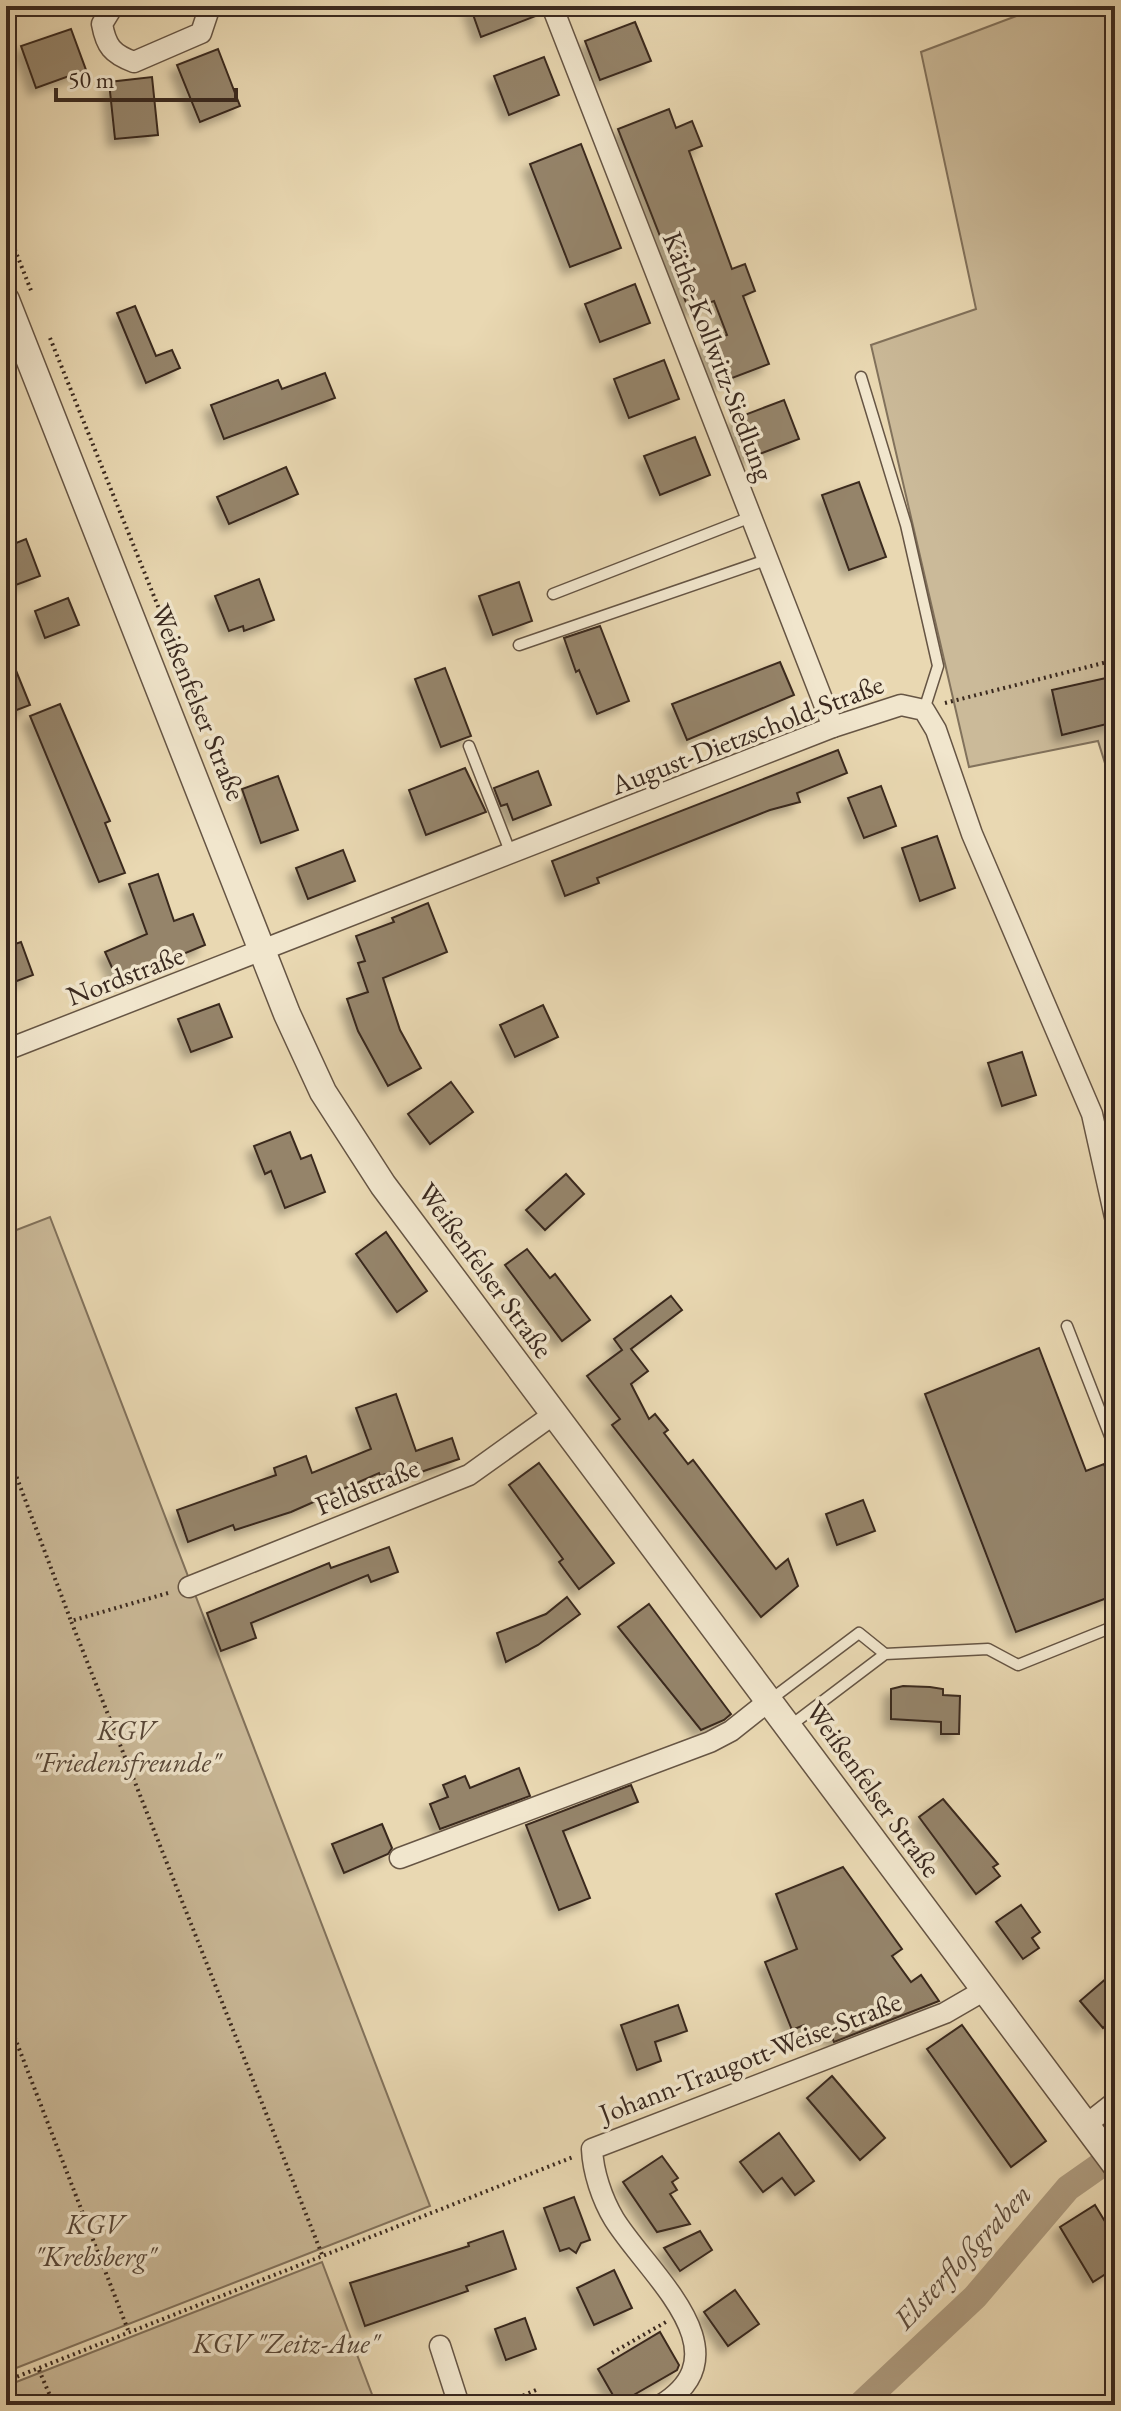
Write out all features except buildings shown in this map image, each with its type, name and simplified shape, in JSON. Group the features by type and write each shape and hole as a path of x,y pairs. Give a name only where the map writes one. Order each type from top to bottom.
{"street":[{"path":"113,6 102,24 105,40 109,49 134,62 201,33 210,6"},
{"name":"Käthe-Kollwitz-Siedlung","path":"552,6 833,727"},
{"name":"Weißenfelser Straße","path":"6,300 298,1041 337,1117 383,1185 790,1726 983,1991 1110,2156"},
{"name":"August-Dietzschold-Straße","path":"263,950 833,727 901,705 924,710 936,730 972,834 1092,1114 1115,1217"},
{"name":"Nordstraße","path":"6,1050 263,950"},
{"name":"Feldstraße","path":"189,1587 469,1475 554,1414"},
{"path":"400,1858 710,1742 731,1731 770,1700"},
{"name":"Johann-Traugott-Weise-Straße","path":"661,2405 689,2381 698,2362 694,2334 613,2217 601,2189 592,2149 945,2013 983,1991"},
{"path":"1087,2124 1115,2102"},
{"path":"440,2346 459,2405"}],"lane":[{"path":"861,377 906,525 938,666 924,710"},
{"path":"553,594 751,517"},
{"path":"519,645 769,559"},
{"path":"469,746 511,854"},
{"path":"1067,1326 1115,1449"},
{"path":"790,1726 885,1654 988,1649 1018,1665 1115,1626"},
{"path":"770,1700 859,1633 885,1654"}],"path":[{"path":"6,227 34,298"},
{"path":"46,327 201,713 201,727"},
{"path":"924,710 963,697 1115,660"},
{"path":"6,1449 323,2257"},
{"path":"71,1621 189,1587"},
{"path":"6,2015 129,2330"},
{"path":"6,2381 592,2149"},
{"path":"612,2353 682,2313"},
{"path":"39,2370 54,2405"},
{"path":"501,2405 536,2390"}],"green space":[{"path":"1043,6 1104,6 1115,61 1115,795 1098,741 969,767 871,345 976,309 921,52"},
{"name":"KGV \"Friedensfreunde\"","path":"50,1217 430,2206 6,2372 6,1234"},
{"name":"KGV \"Zeitz-Aue\"","path":"322,2262 376,2405 6,2405 6,2386"}],"waterway":[{"name":"Elsterfloßgraben","path":"860,2405 975,2297 1068,2188 1115,2155"}],"park label":[{"name":"KGV \"Krebsberg\"","path":"95,2240"}]}
